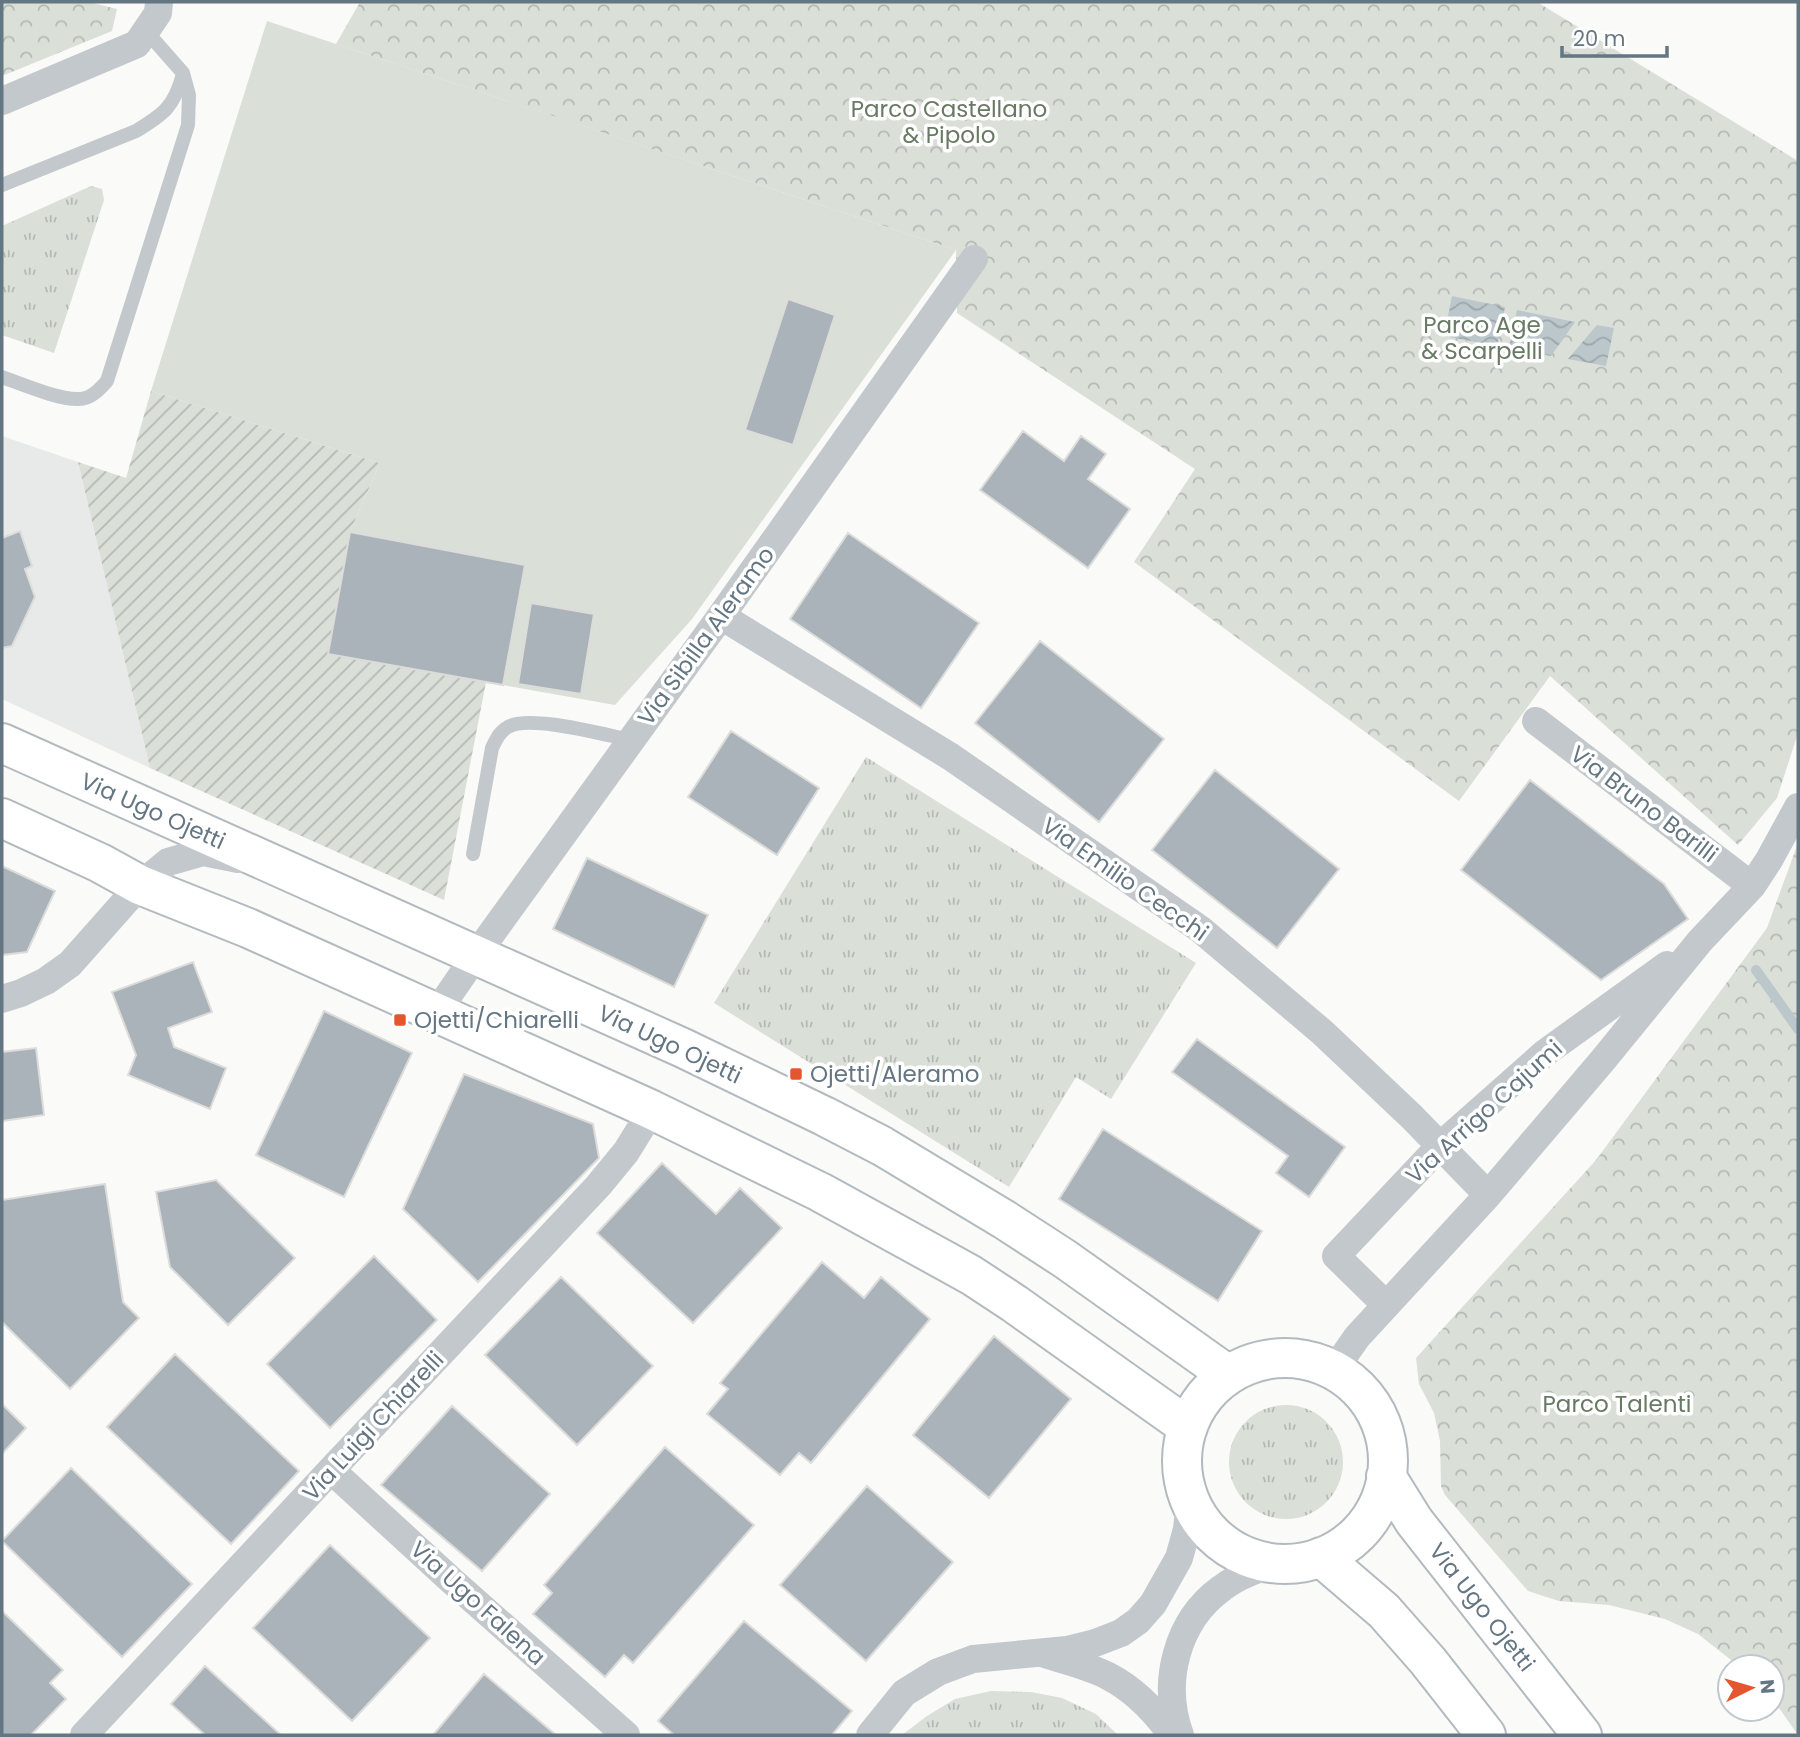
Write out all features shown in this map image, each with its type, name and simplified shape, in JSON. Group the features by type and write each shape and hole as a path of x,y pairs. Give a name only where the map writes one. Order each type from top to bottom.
{"main road":[{"name":"Via Ugo Ojetti","path":"2,743 683,1048 824,1116 882,1146 1055,1252 1227,1374"},
{"path":"2,818 100,863 140,886 248,928 652,1110 820,1192 971,1275 1188,1427"},
{"path":"1276,1358 1307,1360 1334,1370 1355,1387 1372,1406 1381,1424 1386,1444 1386,1476 1380,1499 1368,1523 1342,1546 1321,1557 1299,1563 1277,1563 1250,1557 1230,1548 1205,1526 1190,1500 1182,1464 1182,1444 1202,1399 1227,1374 1252,1363 1276,1358"},
{"name":"Via Ugo Ojetti","path":"1386,1476 1414,1521 1582,1735"},
{"path":"1321,1557 1384,1611 1428,1661 1486,1735"}],"street":[{"path":"2,101 137,44 158,13 159,2"},
{"name":"Via Sibilla Aleramo","path":"437,1012 475,955 721,616 974,258"},
{"name":"Via Emilio Cecchi","path":"721,616 951,757 1200,929 1322,1031 1488,1195"},
{"name":"Via Bruno Barilli","path":"1536,722 1752,886"},
{"name":"Via Arrigo Cajumi","path":"1334,1370 1350,1345 1385,1304 1488,1195 1700,941 1752,886 1798,807"},
{"path":"2,999 31,988 70,964 140,886 168,862 203,852 270,864"},
{"name":"Via Arrigo Cajumi","path":"1385,1304 1336,1255 1440,1146 1545,1053 1700,941"},
{"name":"Via Luigi Chiarelli","path":"84,1735 598,1186 626,1152 652,1110"},
{"name":"Via Ugo Falena","path":"331,1470 626,1735"},
{"path":"870,1735 904,1693 938,1672 973,1659 1067,1650 1108,1639 1138,1621 1153,1604 1173,1572 1187,1529 1190,1500"},
{"path":"1180,1735 1171,1680 1173,1662 1184,1636 1201,1608 1221,1589 1246,1574 1277,1563"},
{"path":"1041,1652 1107,1675 1135,1693 1172,1735"}],"lane":[{"path":"2,377 60,396 81,399 98,392 107,380 188,125 188,95 183,73 146,31"},
{"path":"2,185 136,131 156,119 170,106 178,93 183,73"},
{"path":"473,854 492,748 498,735 509,726 546,724 631,740"}],"shaded area":[{"path":"2,436 78,462 150,768 2,699"}],"green space":[{"path":"2,2 89,2 117,9 112,31 2,76"},
{"name":"Parco Age & Scarpelli","path":"360,2 1537,2 1798,161 1798,733 1777,798 1738,845 1550,676 1459,801 1134,562 1195,469 957,313 956,250 336,44"},
{"path":"267,21 956,250 692,619 615,705 328,654 350,532 380,463 151,391"},
{"path":"91,186 102,189 104,200 54,353 2,335 2,226"},
{"path":"151,391 380,463 350,532 328,654 486,682 444,900 150,768 78,462 126,478"},
{"path":"866,757 1196,963 1111,1099 1076,1077 1009,1187 714,1003"},
{"name":"Parco Talenti","path":"1798,843 1798,1735 1786,1718 1786,1653 1722,1653 1698,1634 1665,1619 1609,1605 1559,1601 1528,1591 1445,1495 1441,1486 1440,1441 1434,1413 1419,1384 1416,1358 1596,1160 1767,928"},
{"path":"1286,1405 1308,1409 1327,1421 1339,1440 1343,1462 1339,1484 1327,1503 1308,1515 1286,1519 1264,1515 1245,1503 1233,1484 1229,1462 1233,1440 1245,1421 1264,1409"},
{"path":"991,1691 1031,1692 1062,1698 1096,1714 1118,1735 902,1735 955,1699"}],"water":[{"path":"1452,296 1505,307 1497,346 1444,336"},
{"path":"1517,310 1575,322 1551,356 1509,348"},
{"path":"1597,325 1614,328 1606,366 1568,359"}],"building":[{"path":"788,299 835,315 793,445 745,430"},
{"path":"1023,431 1064,461 1081,436 1106,454 1088,479 1130,509 1088,568 980,490"},
{"path":"20,531 32,566 25,569 35,597 12,646 2,648 2,538"},
{"path":"350,532 525,565 503,685 328,654"},
{"path":"848,533 979,623 921,708 790,619"},
{"path":"531,603 594,614 581,694 518,684"},
{"path":"1040,641 1164,739 1099,822 975,723"},
{"path":"731,731 819,788 777,855 688,797"},
{"path":"1215,770 1339,869 1277,948 1152,850"},
{"path":"1530,780 1664,884 1688,919 1601,980 1461,870"},
{"path":"587,858 708,915 674,987 553,929"},
{"path":"2,866 55,891 27,952 2,955"},
{"path":"193,962 212,1012 168,1028 174,1047 226,1068 210,1109 128,1075 136,1055 112,992"},
{"path":"324,1011 412,1053 344,1197 256,1155"},
{"path":"1197,1039 1345,1147 1309,1197 1276,1173 1288,1156 1172,1072"},
{"path":"36,1048 44,1115 2,1121 2,1052"},
{"path":"464,1074 593,1124 599,1158 478,1282 403,1209"},
{"path":"1103,1129 1262,1231 1218,1301 1059,1199"},
{"path":"662,1163 716,1214 740,1188 782,1228 693,1323 597,1233"},
{"path":"216,1180 295,1258 228,1325 170,1267 156,1192"},
{"path":"105,1184 123,1302 139,1318 70,1389 2,1322 2,1200"},
{"path":"374,1256 437,1320 330,1428 267,1364"},
{"path":"822,1262 864,1298 881,1277 930,1319 811,1463 799,1453 780,1475 707,1414 728,1389 720,1383"},
{"path":"561,1277 653,1366 577,1445 485,1355"},
{"path":"994,1336 1071,1399 989,1498 913,1435"},
{"path":"175,1354 299,1471 231,1544 107,1427"},
{"path":"2,1404 26,1428 2,1454"},
{"path":"452,1406 550,1494 482,1571 381,1485"},
{"path":"665,1447 754,1525 633,1663 624,1655 605,1677 533,1614 552,1593 544,1585"},
{"path":"71,1468 192,1584 122,1657 2,1541"},
{"path":"867,1486 953,1562 866,1661 780,1585"},
{"path":"330,1545 430,1638 352,1721 253,1628"},
{"path":"2,1611 63,1670 50,1683 66,1699 31,1735 2,1735"},
{"path":"744,1621 852,1711 832,1735 674,1735 658,1721"},
{"path":"205,1666 281,1735 205,1735 171,1704"},
{"path":"484,1674 556,1735 433,1735"}],"waterway":[{"path":"1756,970 1798,1029"}],"place":[{"name":"Ojetti/Chiarelli","path":"400,1020"},
{"name":"Ojetti/Aleramo","path":"796,1074"}],"park label":[{"name":"Parco Castellano & Pipolo","path":"949,122"}]}
